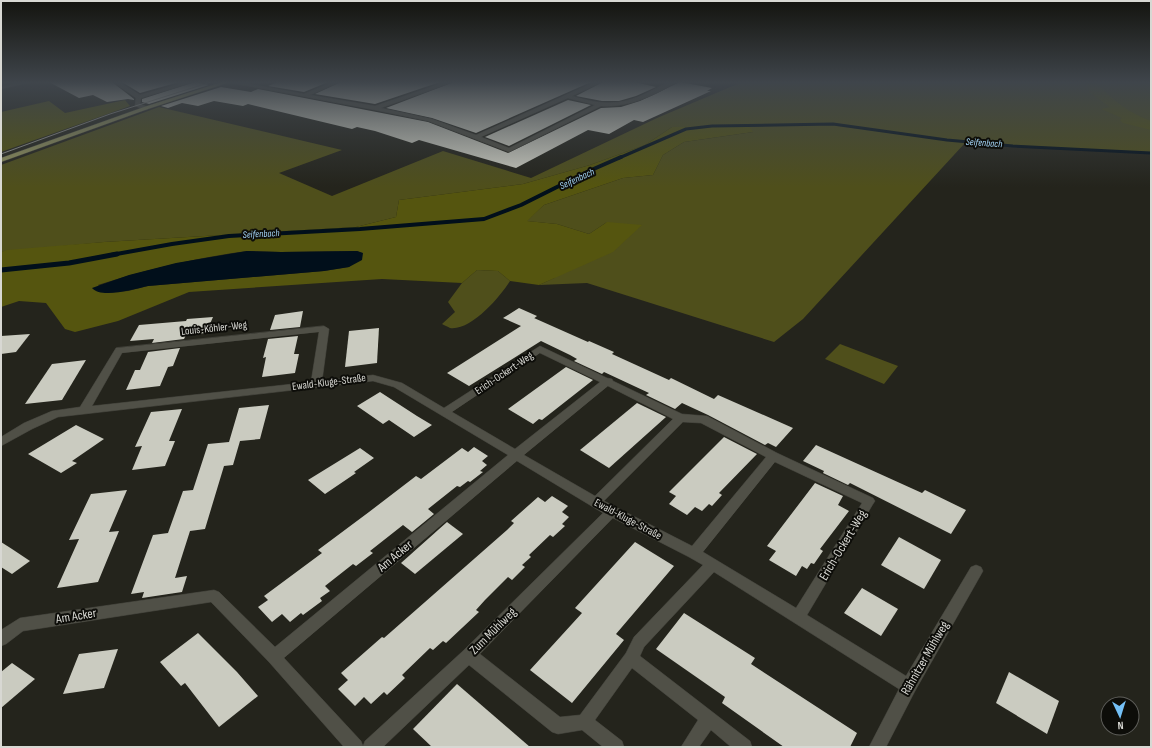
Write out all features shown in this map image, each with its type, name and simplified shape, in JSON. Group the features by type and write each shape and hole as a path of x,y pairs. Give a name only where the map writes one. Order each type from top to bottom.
{"main road":[{"path":"1,160 121,117"}],"street":[{"path":"416,117 430,120 509,150 575,117"},
{"path":"475,138 521,117"},
{"name":"Louis-Köhler-Weg","path":"84,410 119,350 324,329 316,384"},
{"name":"Erich-Ockert-Weg","path":"445,412 540,349 608,381 680,418 704,419 773,456 869,501 798,618"},
{"name":"Ewald-Kluge-Straße","path":"1,442 28,426 56,414 372,378 398,385 612,512 694,553 909,686"},
{"path":"516,455 608,381"},
{"path":"596,502 680,418"},
{"name":"Am Acker","path":"274,657 516,455"},
{"path":"694,553 773,456"},
{"name":"Zum Mühlweg","path":"371,747 469,655 612,512"},
{"path":"469,655 558,726 584,722 631,658 639,642 712,565"},
{"name":"Rähnitzer Mühlweg","path":"877,747 909,686 976,571"},
{"name":"Am Acker","path":"1,639 20,625 214,596 274,657 355,747"},
{"path":"631,658 744,747"},
{"path":"689,747 709,718"},
{"path":"584,722 616,747"}],"shaded area":[{"path":"1,117 99,117 1,152"},
{"path":"132,117 201,117 342,150 279,173 332,196 443,151 531,178 657,118 1151,117 1151,153 965,143 803,319 774,342 587,283 539,285 554,278 607,222 589,234 557,224 526,221 544,205 623,178 653,175 663,155 684,142 753,132 672,127 645,145 590,165 523,184 399,200 396,217 356,227 104,242 1,252 1,165"},
{"path":"1119,117 1142,117 1151,121 1151,130 1123,123 1120,120 1122,118"},
{"path":"749,126 753,132 684,142 663,155 653,175 623,178 544,205 527,221 557,224 589,234 607,222 642,225 613,252 539,285 510,281 498,271 477,270 462,283 382,279 189,292 118,321 75,332 65,329 46,303 19,301 1,307 1,252 7,250 104,242 356,227 396,217 399,200 523,184 590,165 645,145 672,127","holes":["247,251 357,251 362,253 349,267 324,271 148,286 128,291 105,293 98,285 153,269 209,257"]},
{"path":"477,270 498,271 510,281 492,304 476,319 458,327 450,328 442,324 455,312 448,302 462,283"},
{"path":"840,344 898,366 884,384 825,359"}],"water":[{"path":"247,251 357,251 363,253 362,260 349,267 324,271 148,286 110,293 103,293 92,288 129,275 176,263"}],"building":[{"path":"302,117 402,117 428,122 508,153 583,117 654,117 643,122 634,120 609,134 588,130 516,168 419,140 412,143 375,131 357,127 352,129"},
{"path":"427,117 512,117 476,133"},
{"path":"530,117 567,117 509,146 485,137"},
{"path":"519,308 537,316 534,318 614,352 612,354 669,380 671,378 714,399 718,395 793,428 776,447 768,443 765,445 682,403 675,409 646,395 649,393 604,372 602,374 574,361 577,359 541,341 469,386 447,373 521,326 503,318"},
{"path":"303,311 300,327 270,330 275,315"},
{"path":"213,317 206,333 186,335 184,339 152,343 154,339 130,341 139,325"},
{"path":"379,328 377,363 345,367 349,331"},
{"path":"30,334 16,352 1,354 1,336"},
{"path":"298,336 294,354 299,354 295,373 262,377 266,357 263,358 268,339"},
{"path":"180,348 173,366 168,367 160,386 126,390 135,370 140,370 148,352"},
{"path":"86,360 62,400 25,404 52,364"},
{"path":"566,367 593,380 542,420 539,419 533,424 508,409"},
{"path":"380,392 432,425 414,437 389,420 383,424 357,406"},
{"path":"637,403 666,417 609,468 580,450"},
{"path":"269,405 260,439 240,441 233,465 224,466 205,529 190,531 175,578 187,576 182,592 142,598 144,592 131,594 153,535 168,533 183,491 193,490 208,444 229,442 239,408"},
{"path":"182,409 169,441 175,441 165,466 132,470 142,446 135,447 151,412"},
{"path":"76,425 104,439 72,461 77,463 61,473 28,454"},
{"path":"724,437 757,454 719,493 722,495 712,506 709,504 702,511 695,507 687,515 669,504 676,496 669,492"},
{"path":"816,445 922,493 925,490 966,510 951,534 850,483 848,485 823,473 824,471 803,461"},
{"path":"474,447 488,456 482,461 487,465 480,471 483,472 470,482 468,481 460,487 457,486 428,509 434,514 412,532 403,525 370,551 373,553 356,566 353,564 325,586 330,591 320,598 322,601 303,615 301,613 290,622 282,614 272,622 258,607 268,600 264,596 322,553 318,550 416,476 421,479 462,448 468,452"},
{"path":"360,448 374,458 354,472 356,473 325,494 308,480"},
{"path":"815,483 843,496 838,505 849,511 820,549 823,551 814,564 811,563 807,569 802,566 796,576 769,560 776,551 767,546"},
{"path":"127,490 109,532 119,531 98,582 57,588 79,539 69,540 91,494"},
{"path":"552,496 568,506 562,512 569,517 562,524 565,526 553,537 550,535 529,555 531,557 522,565 525,567 512,580 508,577 476,610 479,612 446,643 443,641 433,650 430,648 402,675 405,678 387,695 384,692 371,704 364,697 355,706 338,689 348,680 341,673 382,637 384,638 507,530 514,523 511,521 538,497 545,502"},
{"path":"447,522 463,534 415,574 401,563"},
{"path":"899,537 941,560 924,589 881,565"},
{"path":"1,542 30,561 12,574 1,567"},
{"path":"635,542 674,566 616,634 624,640 572,703 530,670 582,613 575,608"},
{"path":"862,588 898,609 881,636 844,613"},
{"path":"684,613 755,658 751,664 857,733 850,747 784,747 722,703 725,697 656,649"},
{"path":"198,633 237,672 258,696 219,727 185,683 181,686 160,662"},
{"path":"118,649 104,688 63,694 79,654"},
{"path":"12,663 35,679 1,708 1,672"},
{"path":"1009,672 1059,701 1047,734 996,703"},
{"path":"457,684 530,747 432,747 413,729"}],"waterway":[{"name":"Seifenbach","path":"619,158 686,129 712,126 833,124 947,140 1013,146 1151,153"},
{"name":"Seifenbach","path":"111,255 229,236 360,229 484,219 521,205 589,171 621,157"},
{"name":"Seifenbach","path":"1,270 69,263 117,254"}],"tram line":[{"path":"1,154 102,117"}]}
